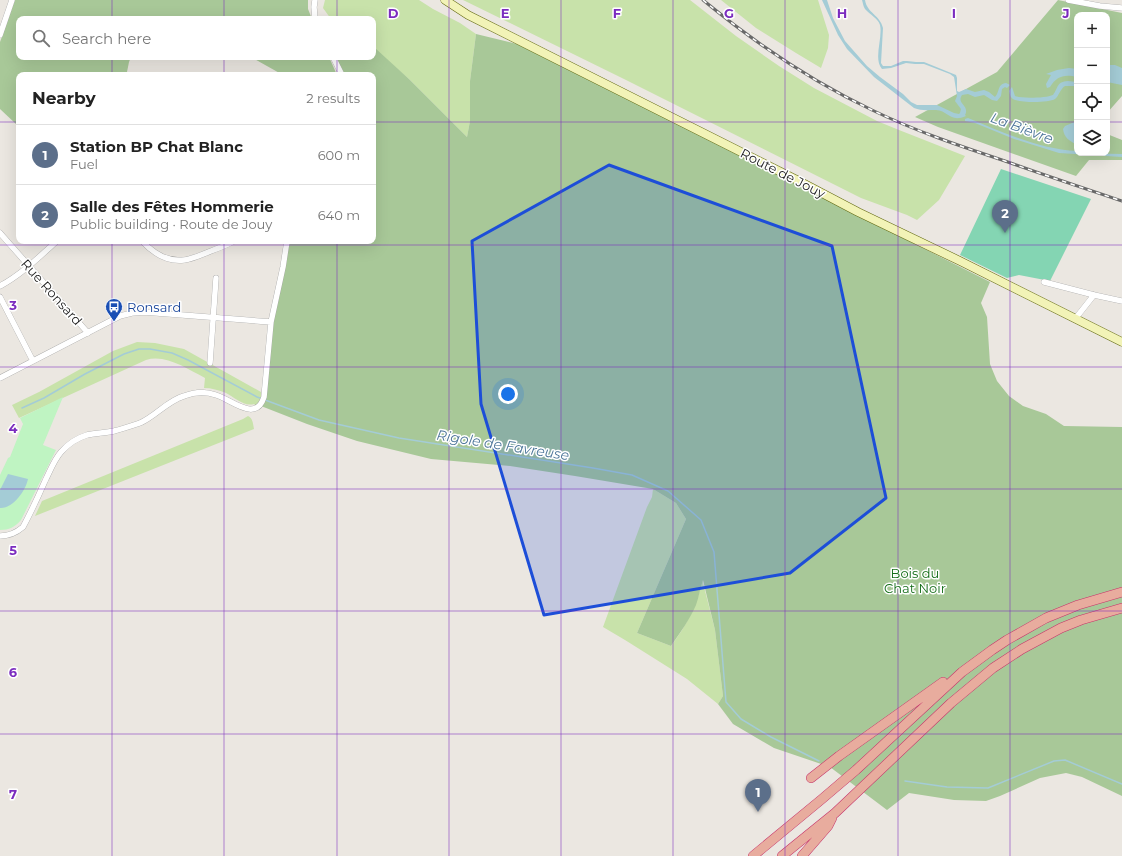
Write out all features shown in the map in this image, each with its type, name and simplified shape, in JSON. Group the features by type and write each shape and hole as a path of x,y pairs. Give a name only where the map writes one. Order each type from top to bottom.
{"highway":[{"path":"753,856 856,770 962,672 997,646 1046,618 1078,605 1122,592"},
{"path":"782,856 835,813 951,703 993,668 1022,649 1062,628 1081,620 1122,608"},
{"path":"811,778 839,756 950,677 962,672"},
{"path":"802,856 828,826 835,813"}],"main road":[{"name":"Route de Jouy","path":"445,0 468,15 800,181 858,212 1122,342"}],"street":[{"path":"0,35 12,0"},
{"path":"314,16 315,0"},
{"path":"1068,0 1100,6 1122,8"},
{"path":"334,60 340,72"},
{"name":"Rue Ronsard","path":"0,233 88,333"},
{"path":"0,286 29,266 54,244"},
{"path":"145,244 160,256 178,260 185,260 227,244"},
{"path":"0,536 12,534 23,527 57,457 69,444 77,439 87,435 118,430 136,424 153,416 178,398 197,392 215,394 246,409 253,410 262,401 271,322 287,244"},
{"path":"210,363 216,278"},
{"path":"1044,282 1122,301"},
{"path":"1075,319 1094,295"},
{"path":"0,297 33,361"},
{"path":"0,378 120,316 132,312 271,322"}],"highlighted area":[{"path":"609,165 832,246 886,498 790,573 544,615 481,404 472,241"}],"green space":[{"path":"15,0 308,0 308,9 311,16 16,16 16,60 130,60 127,72 16,72 16,124 0,109 0,42"},
{"path":"325,0 419,0 460,23 476,34 470,81 470,121 467,137 409,79 376,51 376,16 329,16 323,8"},
{"path":"463,0 690,0 736,36 814,88 877,121 965,156 939,200 917,220 861,198"},
{"path":"721,0 818,0 829,35 828,48 821,68 756,28"},
{"path":"1058,0 1122,13 1122,96 1110,110 1110,12 1074,12 1074,156 1110,156 1110,135 1122,140 1122,160 1089,160 1076,176 938,127 915,117 997,72"},
{"name":"Bois du Chat Noir","path":"476,34 521,45 990,282 981,303 987,317 990,364 997,381 1009,396 1023,406 1046,414 1064,426 1122,427 1122,796 1082,777 1066,773 1040,778 986,801 954,800 909,793 887,810 830,767 774,748 733,724 718,704 723,696 715,630 703,580 694,610 671,646 637,633 686,519 676,503 653,489 510,466 431,459 357,441 261,406 270,333 286,252 290,244 376,244 376,72 341,72 336,60 376,60 376,49 409,79 467,137 470,121 470,81"},
{"path":"256,60 330,60 336,72 278,72"},
{"path":"1001,169 1091,199 1050,281 1019,275 1007,278 960,255"},
{"path":"137,342 155,343 184,349 261,392 260,399 256,406 254,404 250,405 243,403 226,393 204,388 205,378 176,363 161,359 154,359 146,360 19,418 12,405 39,392 113,351"},
{"path":"63,397 43,445 56,450 21,520 12,528 0,530 0,475 8,458 10,457 23,424 20,418"},
{"path":"248,416 252,420 254,429 35,516 42,501"},
{"path":"653,489 676,503 686,519 637,633 671,646 691,614 698,597 702,579 715,630 723,696 718,704 687,679 603,627 652,497"}],"water":[{"path":"822,0 827,0 833,18 845,41 867,66 911,102 917,105 937,105 959,114 961,109 955,101 957,96 954,77 924,64 906,63 891,68 882,69 878,60 881,30 880,25 876,18 865,9 862,0 865,0 868,8 879,20 883,28 881,63 883,66 891,66 903,61 924,62 956,75 957,91 959,92 966,89 975,92 984,90 995,97 1001,85 1006,83 1010,85 1007,88 1005,87 1002,89 1001,96 997,101 984,95 975,97 968,94 962,95 961,101 966,109 966,116 961,118 956,118 936,110 922,110 914,108 874,77 847,49 838,35"},
{"path":"1110,65 1115,65 1122,68 1122,85 1110,83"},
{"path":"1074,69 1074,77 1065,76 1058,78 1050,87 1047,88 1046,84 1051,75 1046,74 1057,70"},
{"path":"1061,82 1074,82 1074,86 1065,86 1055,99 1041,102 1027,102 1013,99 1009,91 1012,87 1015,96 1018,97 1045,97 1053,95 1058,85"},
{"path":"968,118 1021,139 1049,147 1074,151 1074,154 1059,153 1014,139 975,123 965,121 965,119"},
{"path":"1074,122 1074,143 1066,137 1063,129 1065,126"},
{"path":"1110,154 1122,154 1122,157 1106,156 1110,156"},
{"path":"8,474 28,479 25,488 18,498 10,505 0,508 0,490"}],"waterway":[{"name":"Rigole de Favreuse","path":"22,408 44,398 85,374 124,354 139,349 150,349 172,353 257,397 319,420 399,438 632,475 668,491 701,520 714,552 726,702 741,719 771,737 819,761"},
{"name":"Rigole de Favreuse","path":"905,781 947,787 988,788 1054,761 1065,760 1122,784"}],"railway":[{"path":"703,0 763,46 805,74 849,99 905,125 938,138 1122,201"}],"place":[{"name":"Salle des Fêtes Hommerie","path":"1005,233"},
{"name":"Ronsard","path":"114,322"},
{"name":"Station BP Chat Blanc","path":"758,812"}],"water label":[{"name":"La Bièvre","path":"1022,128"}]}
